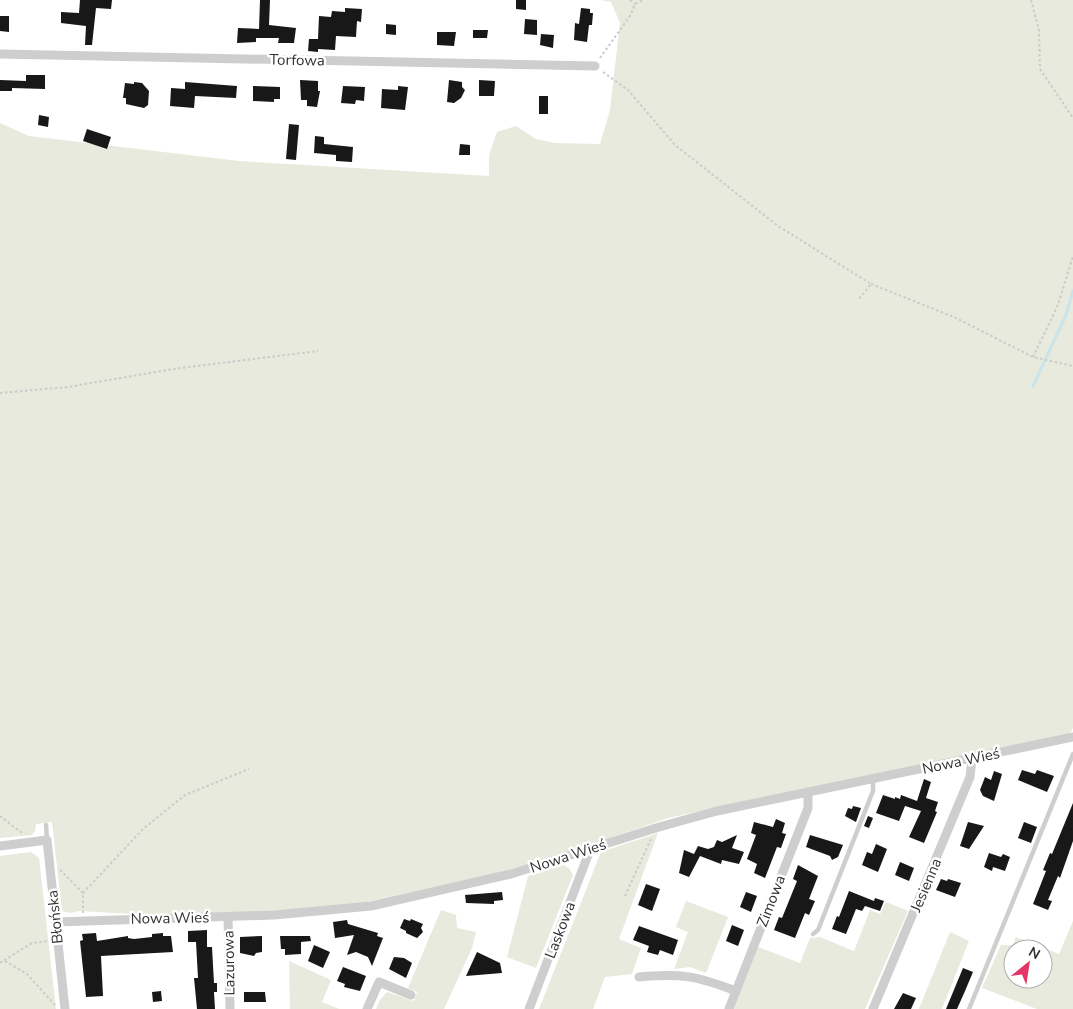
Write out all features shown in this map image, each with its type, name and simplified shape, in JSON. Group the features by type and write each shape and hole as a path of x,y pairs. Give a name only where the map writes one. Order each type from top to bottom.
{"street":[{"name":"Torfowa","path":"0,54 594,66"},
{"name":"Nowa Wieś","path":"56,922 317,912 371,906 512,874 659,827 717,811 1073,737"},
{"name":"Jesienna","path":"873,1009 970,777 972,759"},
{"name":"Zimowa","path":"729,1009 808,808 808,792"},
{"path":"0,846 47,840"},
{"name":"Błońska","path":"47,840 56,922 62,1009"},
{"name":"Laskowa","path":"529,1009 590,850"},
{"name":"Lazurowa","path":"228,916 230,1009"},
{"path":"639,977 672,974 688,975 736,991"},
{"path":"368,1009 379,982 411,995"}],"lane":[{"path":"968,1009 1073,754"},
{"path":"813,934 818,930 872,791 873,779"},
{"name":"Błońska","path":"46,825 47,840"}],"path":[{"path":"630,0 635,4"},
{"path":"643,0 635,4 630,16 594,66 628,90 675,145 778,226 871,284 954,317 1033,357 1073,366"},
{"path":"1031,0 1039,30 1040,69 1073,118"},
{"path":"1033,357 1058,304 1073,256"},
{"path":"859,299 871,284"},
{"path":"0,393 68,388 173,369 318,352"},
{"path":"83,920 83,893 143,829 185,795 249,770"},
{"path":"0,816 24,835"},
{"path":"625,896 646,847 659,827"},
{"path":"50,866 63,872 83,893"},
{"path":"0,964 32,943 48,942"},
{"path":"5,960 27,974 50,1002 62,1009"}],"shaded area":[{"path":"601,0 1073,0 1073,728 1070,733 668,818 552,858 497,873 357,904 311,910 152,915 79,911 71,913 62,911 52,822 36,824 32,835 0,838 0,123 29,136 239,161 489,176 489,155 497,132 516,126 536,139 555,143 600,144 610,110 620,23 611,2"},
{"path":"658,833 619,939 641,948 632,974 605,977 593,1009 539,1009 601,852"},
{"path":"31,852 39,858 56,1009 0,1009 0,856"},
{"path":"563,865 569,868 573,875 536,968 507,957 528,876"},
{"path":"686,901 728,917 706,973 690,967 674,969 688,932 676,927"},
{"path":"886,902 908,911 865,1009 734,1009 758,947 800,963 810,938 820,937 854,951 870,910 880,914"},
{"path":"441,910 456,915 457,928 476,932 472,948 444,1009 376,1009 380,1000 387,992 414,1001 417,992 408,988"},
{"path":"1073,921 1073,1009 1037,1009 982,988 1001,945 1003,945 1003,989 1053,989 1053,952 1059,954"},
{"path":"950,932 969,941 942,1009 919,1009"},
{"path":"289,961 331,980 322,1002 339,1009 290,1009"}],"building":[{"path":"80,0 112,0 111,9 96,8 92,45 85,45 86,26 61,23 61,12 79,13"},
{"path":"260,0 270,0 269,25 296,28 294,43 278,43 279,38 256,38 256,42 237,43 238,28 259,29"},
{"path":"516,0 526,0 526,10 516,9"},
{"path":"345,8 362,9 361,22 357,21 356,37 336,36 335,50 318,49 318,52 308,51 309,39 318,39 319,16 331,17 332,11 345,12"},
{"path":"581,8 590,9 590,13 593,13 587,42 574,40 575,23 579,24"},
{"path":"0,16 9,16 9,32 0,31"},
{"path":"525,19 537,20 537,35 524,34"},
{"path":"386,24 396,25 396,35 386,34"},
{"path":"473,30 488,30 487,38 473,38"},
{"path":"437,32 456,32 454,46 437,45"},
{"path":"541,34 554,35 553,48 540,45"},
{"path":"26,75 45,75 45,89 12,88 12,91 0,91 0,80 26,81"},
{"path":"300,80 318,81 318,91 320,91 317,107 307,106 307,100 301,100"},
{"path":"449,80 462,82 462,87 465,90 461,98 454,103 447,102"},
{"path":"479,80 495,81 494,96 479,96"},
{"path":"134,82 142,83 149,91 148,105 144,108 126,104 126,98 123,98 125,83 134,84"},
{"path":"185,82 237,86 236,98 195,96 194,108 170,106 171,88 185,89"},
{"path":"253,86 280,87 280,99 274,99 274,102 253,101"},
{"path":"343,86 365,87 364,101 356,100 355,104 341,103"},
{"path":"398,86 408,87 405,110 381,108 382,89 398,90"},
{"path":"539,96 548,96 548,114 539,114"},
{"path":"39,115 49,117 48,127 38,125"},
{"path":"289,124 299,125 296,160 286,159"},
{"path":"87,129 111,137 107,149 83,141"},
{"path":"315,136 324,137 324,144 353,147 352,162 336,161 336,155 314,153"},
{"path":"460,144 470,145 470,155 459,155"},
{"path":"1022,770 1035,774 1037,770 1054,776 1047,792 1018,780"},
{"path":"994,771 1002,774 994,801 983,796 980,790 985,777 991,780"},
{"path":"924,779 931,782 926,798 938,802 935,811 937,812 924,843 909,837 921,811 905,806 899,821 876,813 883,795 900,799 901,795 917,801"},
{"path":"1073,803 1073,841 1060,878 1058,876 1048,900 1052,901 1048,910 1033,904 1046,871 1043,870 1050,853 1052,854"},
{"path":"853,806 861,808 856,822 845,816 848,808 852,809"},
{"path":"868,816 873,818 869,828 864,826"},
{"path":"776,819 785,823 782,833 786,834 781,848 777,847 765,878 754,873 757,864 747,859 756,835 751,833 754,822 773,827"},
{"path":"968,822 984,826 969,849 960,846"},
{"path":"1024,822 1037,827 1031,843 1018,838"},
{"path":"737,835 732,848 744,852 739,864 722,860 721,864 700,856 689,877 679,873 684,850 694,854 698,846 708,849 714,847 717,840 722,842"},
{"path":"810,835 843,845 838,857 832,860 830,856 806,847"},
{"path":"876,844 887,849 878,872 862,865 867,852 872,854"},
{"path":"989,853 1001,857 1003,854 1010,857 1005,871 993,867 992,871 984,867"},
{"path":"900,862 914,868 909,881 895,875"},
{"path":"798,865 818,876 809,899 815,901 809,915 805,913 795,938 774,930 779,917 782,918 797,881 793,879"},
{"path":"941,879 961,883 955,897 936,890"},
{"path":"646,884 660,889 652,911 638,905"},
{"path":"849,891 874,901 875,898 884,901 880,911 865,906 862,911 856,909 846,934 832,929"},
{"path":"502,892 503,900 494,901 494,904 466,903 465,895"},
{"path":"746,892 757,896 751,912 740,907"},
{"path":"404,919 410,921 411,919 423,924 421,928 423,932 417,938 400,928"},
{"path":"347,920 348,924 378,933 377,936 383,938 372,966 368,957 356,952 347,955 354,935 335,938 333,922"},
{"path":"732,925 744,930 738,946 726,941"},
{"path":"639,926 678,940 673,955 660,950 658,955 647,952 649,946 633,940"},
{"path":"207,930 207,947 212,947 214,983 217,983 217,992 214,992 215,1009 197,1009 194,978 198,978 196,942 188,942 188,931"},
{"path":"96,933 97,941 128,936 128,938 134,939 152,937 152,934 163,933 163,936 171,936 173,952 101,956 103,996 86,997 80,941 83,940 82,934"},
{"path":"262,936 262,952 256,953 254,956 240,953 240,937"},
{"path":"280,936 310,936 311,941 301,942 301,954 285,955 285,949 281,949"},
{"path":"314,945 330,952 323,968 308,961"},
{"path":"477,952 500,963 502,973 466,976"},
{"path":"394,957 404,958 412,963 406,978 389,969"},
{"path":"343,967 366,976 360,991 344,987 345,984 337,981"},
{"path":"963,968 973,972 957,1009 946,1009"},
{"path":"161,991 162,1001 153,1002 152,992"},
{"path":"244,992 265,992 266,1002 244,1002"},
{"path":"903,993 916,998 911,1009 894,1009"}],"waterway":[{"path":"1033,386 1066,315 1073,291"}]}
